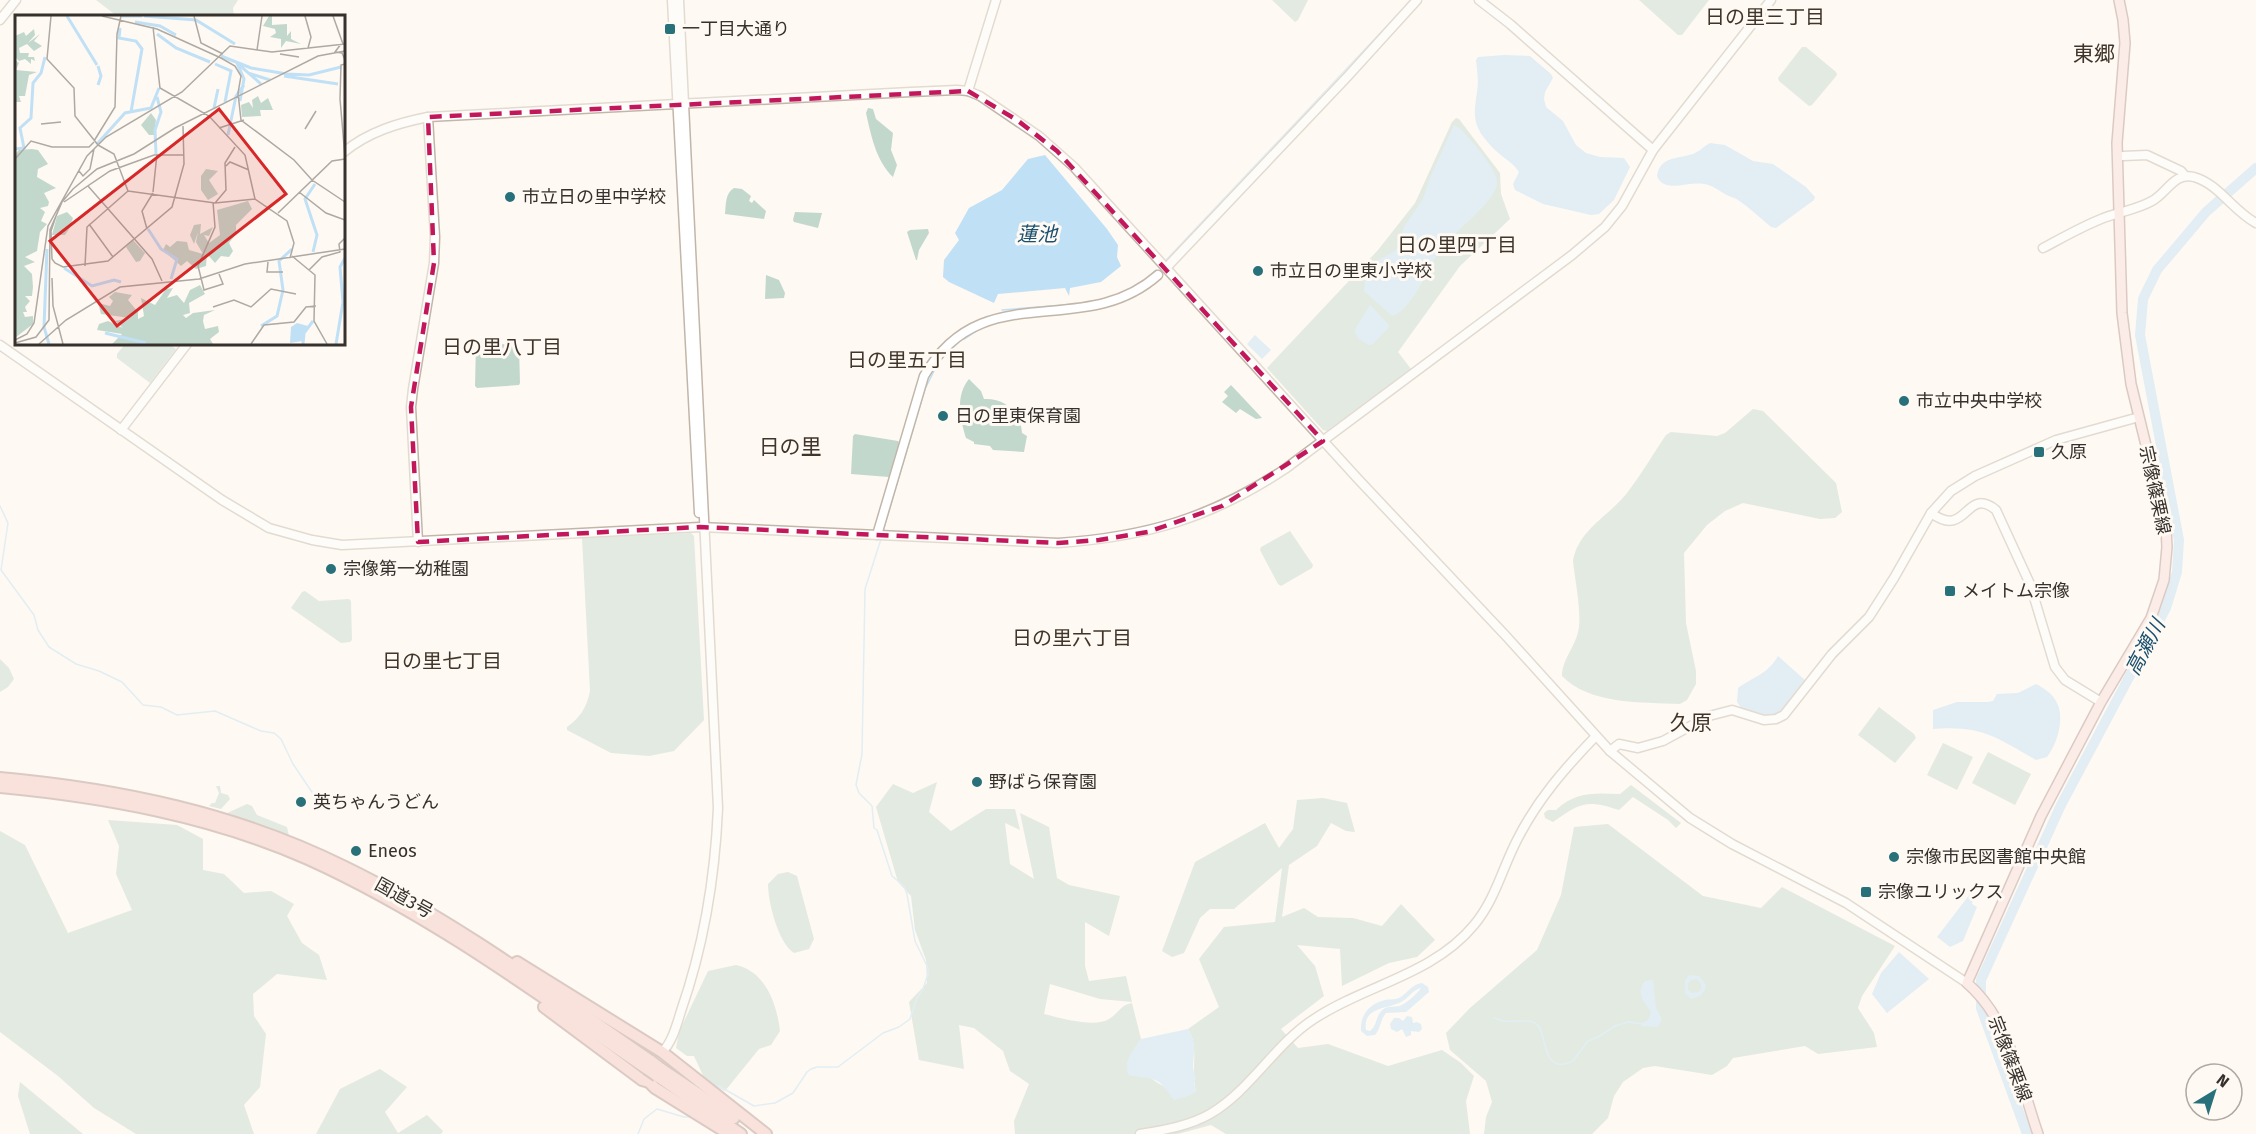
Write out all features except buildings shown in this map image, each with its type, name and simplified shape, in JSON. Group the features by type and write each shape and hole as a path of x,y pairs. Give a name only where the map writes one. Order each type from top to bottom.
{"highway":[{"name":"国道3号","path":"0,778 88,788 196,810 311,851 353,871 401,896 741,1134"},
{"name":"国道3号","path":"0,787 87,797 138,806 235,832 306,858 467,941"},
{"path":"467,941 500,951 662,1052 766,1134"},
{"path":"467,941 503,978 642,1080 653,1071 662,1052"},
{"path":"653,1071 655,1088 729,1134"},
{"name":"国道3号","path":"653,1071 758,1134"}],"main road":[{"name":"宗像篠栗線","path":"2038,1134 2000,1023 1984,999 1967,983 2041,816 2101,702 2156,606 2167,564 2166,527 2124,344 2117,143 2125,43 2119,0"}],"street":[{"path":"0,20 16,0"},
{"path":"672,0 681,104"},
{"path":"662,1052 693,956 704,903 711,855 713,782 703,527 681,104 679,0"},
{"path":"968,91 996,0"},
{"path":"1166,268 1363,61 1417,0"},
{"path":"1479,0 1510,24 1653,150"},
{"path":"0,345 222,500 269,528 312,540 342,545 703,527 1058,543 1100,540 1148,532 1195,517 1240,497 1285,469 1572,255 1605,227 1623,206 1653,150 1771,0"},
{"path":"345,151 362,140 392,126 428,117 968,91 1017,120 1057,151 1610,750 1690,818 1732,844 1846,903 1967,983"},
{"path":"418,542 411,407 434,263 435,237 430,189 428,117"},
{"path":"2123,156 2147,155 2181,171 2184,176"},
{"path":"2043,248 2101,218 2142,207 2158,198 2170,184 2184,176 2197,178 2215,189 2256,223"},
{"path":"877,535 924,376 935,357 948,344 970,328 987,320 1028,313 1100,306 1141,290 1158,276"},
{"path":"121,430 187,345"},
{"path":"1610,750 1619,744 1638,748 1663,741 1719,713 1736,711 1770,720 1784,715 1832,654 1869,617 1931,513 1951,491 1975,476 2056,440 2139,417"},
{"path":"1931,513 1943,521 1951,522 1958,520 1976,504 1986,504 1996,510 2030,584 2042,619 2050,658 2065,680 2101,702"},
{"path":"1140,1134 1189,1124 1208,1115 1243,1088 1273,1053 1313,1019 1341,1003 1420,967 1450,948 1473,927 1486,909 1515,844 1541,799 1596,736"}],"highlighted area":[{"path":"968,91 1017,120 1057,151 1323,441 1222,506 1148,532 1099,540 1058,543 700,527 418,542 411,407 434,263 428,117"}],"green space":[{"path":"96,0 238,0 233,8 234,15 116,15"},
{"path":"1272,0 1308,0 1295,22"},
{"path":"1639,0 1709,0 1682,35 1678,35"},
{"path":"1802,47 1806,47 1837,75 1809,106 1778,78"},
{"path":"868,108 873,109 876,119 893,133 891,150 897,165 893,177 882,163 875,147 866,113"},
{"path":"1456,118 1500,173 1501,194 1510,219 1460,266 1398,352 1411,369 1327,431 1323,430 1267,368 1378,250 1415,203 1452,122"},
{"path":"734,188 742,189 751,196 749,201 752,203 754,200 766,211 764,219 725,214 727,196"},
{"path":"795,212 822,213 818,228 794,222"},
{"path":"928,229 929,233 916,260 907,232"},
{"path":"766,275 779,280 785,293 784,298 765,299"},
{"path":"478,341 519,346 519,385 477,388 475,386 476,343"},
{"path":"124,345 170,345 176,349 150,383 117,358 117,354"},
{"path":"969,379 981,391 984,399 999,401 1015,413 1022,433 1027,436 1024,452 993,450 990,446 974,444 966,438 960,400"},
{"path":"1231,385 1262,418 1256,419 1240,409 1236,413 1222,402 1228,396 1224,392"},
{"path":"1753,409 1763,411 1836,483 1842,512 1835,518 1820,519 1743,503 1725,511 1707,525 1684,553 1686,623 1696,671 1696,684 1687,700 1680,704 1617,700 1587,692 1574,685 1562,676 1564,664 1576,640 1579,627 1579,603 1573,561 1581,541 1627,493 1666,435 1671,432 1717,436 1725,433"},
{"path":"855,434 898,441 900,444 889,477 851,474"},
{"path":"1290,531 1313,565 1312,568 1281,586 1260,550 1261,547"},
{"path":"691,533 694,536 704,720 674,751 649,756 611,753 567,730 567,727 582,712 590,691 582,538"},
{"path":"305,591 319,601 349,599 351,601 352,640 350,642 341,643 291,608"},
{"path":"0,659 9,668 14,679 0,692"},
{"path":"1879,707 1916,738 1895,763 1858,735"},
{"path":"1943,743 1973,757 1957,790 1927,775"},
{"path":"1988,752 2031,774 2015,805 1972,783"},
{"path":"937,782 929,812 951,831 986,809 1015,809 1020,830 1005,823 1010,864 1034,879 1020,813 1049,827 1057,878 1069,885 1120,896 1109,936 1085,922 1085,966 1089,981 1126,976 1132,1002 1100,999 1050,984 1044,1014 1077,1021 1103,1022 1125,1005 1132,1003 1141,1039 1137,1045 1143,1066 1158,1083 1184,1096 1196,1091 1194,1051 1192,1036 1188,1029 1219,1007 1199,959 1224,927 1275,922 1282,868 1234,909 1210,909 1200,918 1184,953 1172,957 1162,951 1195,862 1265,823 1279,848 1293,829 1297,800 1323,798 1347,803 1355,832 1346,831 1331,823 1317,846 1289,865 1282,917 1304,908 1318,917 1353,918 1382,926 1401,904 1435,940 1417,957 1389,963 1342,986 1340,949 1297,945 1315,966 1324,996 1281,1029 1298,1048 1328,1044 1388,1066 1442,1050 1461,1063 1474,1076 1466,1101 1470,1134 1226,1134 1211,1125 1178,1134 1015,1134 1014,1121 1029,1084 1010,1071 1003,1051 974,1028 959,1025 964,1069 919,1060 909,1002 927,983 926,960 915,930 911,896 898,882 876,807 893,784 913,793"},
{"path":"1631,785 1681,823 1676,828 1668,820 1633,797 1619,810 1591,804 1577,807 1553,822 1545,818 1544,813 1548,810 1556,810 1578,796 1620,794"},
{"path":"216,786 220,786 221,793 228,795 230,799 221,809 209,806 215,803 219,793"},
{"path":"247,804 252,806 257,815 287,827 289,836 225,814"},
{"path":"108,820 177,825 203,839 203,870 224,874 244,893 271,891 294,904 287,916 302,943 319,955 327,980 277,974 253,994 254,1016 266,1034 260,1087 244,1105 254,1134 136,1134 94,1108 58,1076 0,1032 0,831 25,845 68,933 132,910 116,874 119,846"},
{"path":"1608,824 1703,896 1761,908 1782,887 1895,946 1862,996 1858,1008 1874,1033 1877,1047 1818,1054 1805,1046 1733,1058 1727,1066 1712,1075 1655,1066 1643,1068 1623,1082 1614,1096 1608,1118 1592,1134 1484,1134 1486,1117 1492,1102 1486,1081 1450,1050 1446,1033 1470,1008 1537,950 1561,895 1574,827"},
{"path":"788,872 797,876 814,939 809,949 794,953 783,941 779,932 768,892 768,884 778,874"},
{"path":"736,965 755,974 768,990 776,1010 780,1031 771,1045 759,1049 725,1091 706,1082 694,1056 687,1056 676,1048 679,1032 708,971"},
{"path":"380,1069 407,1087 385,1112 398,1133 427,1115 443,1131 441,1134 316,1134 340,1089"},
{"path":"20,1082 83,1134 30,1134 18,1096"}],"water":[{"path":"1530,56 1551,74 1553,78 1545,92 1546,107 1563,121 1576,145 1586,153 1600,157 1624,158 1630,167 1614,200 1599,214 1591,215 1543,204 1515,190 1513,184 1519,172 1481,134 1475,116 1478,84 1476,60 1478,57"},
{"path":"1454,125 1461,129 1488,162 1496,177 1495,190 1483,206 1443,246 1408,304 1392,316 1364,291 1366,273 1371,264 1395,251 1404,227 1423,199"},
{"path":"1710,143 1725,145 1753,161 1773,164 1806,187 1815,197 1814,200 1776,228 1771,227 1736,199 1710,185 1671,186 1660,181 1657,176 1662,165 1670,159 1695,153"},
{"name":"蓮池","path":"1045,155 1118,245 1117,257 1121,266 1101,282 1070,288 1069,296 1065,288 998,294 994,303 949,282 943,277 944,260 959,240 955,233 969,208 1002,190 1028,159"},
{"path":"1370,305 1390,326 1373,344 1369,345 1359,339 1354,331"},
{"path":"1255,335 1271,350 1262,359 1247,344"},
{"path":"1778,656 1806,681 1786,708 1774,715 1741,708 1737,702 1738,688 1765,671"},
{"path":"2036,684 2051,694 2059,709 2059,731 2047,757 2036,760 1998,739 1976,731 1933,729 1933,710 1957,702 1993,701 1997,694 2018,693"},
{"path":"1970,894 1974,897 1972,904 1977,907 1963,941 1950,947 1937,937"},
{"path":"1899,952 1929,979 1887,1013 1872,994 1881,973"},
{"path":"1689,975 1699,976 1706,985 1703,993 1691,999 1685,993 1685,981","holes":["1697,979 1701,983 1699,992 1692,993 1688,990 1688,983 1691,980"]},
{"path":"1653,980 1656,1008 1662,1019 1658,1027 1642,1026 1651,1013 1642,997 1641,990 1645,981"},
{"path":"1422,983 1428,987 1429,992 1406,1012 1386,1013 1375,1035 1367,1036 1361,1031 1362,1020 1370,1007 1385,1000 1399,998","holes":["1421,988 1402,1005 1382,1010 1373,1029 1366,1030 1366,1022 1372,1013 1401,1002 1415,990"]},
{"path":"1407,1016 1412,1017 1413,1023 1421,1024 1422,1029 1419,1032 1411,1031 1411,1035 1406,1037 1402,1029 1397,1032 1391,1029 1390,1024 1394,1018 1403,1021"},
{"path":"1188,1029 1194,1043 1193,1067 1196,1078 1194,1083 1196,1091 1191,1095 1174,1100 1157,1081 1129,1075 1128,1061 1141,1039"}],"waterway":[{"path":"1406,5 1411,0"},
{"path":"1167,259 1399,13"},
{"name":"高瀬川","path":"2027,1134 1981,1008 1981,980 2061,805 2166,608 2177,572 2179,540 2140,335 2143,299 2157,270 2206,212 2256,168"},
{"path":"1147,278 1156,270"},
{"path":"1002,310 1076,304"},
{"path":"964,339 978,330"},
{"path":"946,354 958,343"},
{"path":"883,531 925,389 937,365"},
{"path":"0,506 8,523 1,570 34,615 38,630 49,647 76,664 99,671 122,682 143,705 161,707 177,715 215,711 261,731 274,733 281,739 293,764 320,804"},
{"path":"714,1086 719,1086 754,1106 775,1103 793,1093 811,1069 838,1067 883,1033 899,1027 910,1019 928,974 928,968 915,941 904,886 892,876 877,830 874,828 872,806 859,793 856,785 862,754 865,589 881,539"},
{"path":"1494,1018 1535,1023 1542,1033 1551,1060 1563,1064 1573,1061 1588,1041 1615,1026 1628,1022 1643,1024"},
{"path":"638,1134 644,1119 657,1109 690,1117"}],"place":[{"name":"一丁目大通り","path":"670,29"},
{"name":"市立日の里中学校","path":"510,197"},
{"name":"市立日の里東小学校","path":"1258,271"},
{"name":"市立中央中学校","path":"1904,401"},
{"name":"日の里東保育園","path":"943,416"},
{"name":"久原","path":"2039,452"},
{"name":"宗像第一幼稚園","path":"331,569"},
{"name":"メイトム宗像","path":"1950,591"},
{"name":"野ばら保育園","path":"977,782"},
{"name":"英ちゃんうどん","path":"301,802"},
{"name":"Eneos","path":"356,851"},
{"name":"宗像市民図書館中央館","path":"1894,857"},
{"name":"宗像ユリックス","path":"1866,892"}],"district":[{"name":"日の里三丁目","path":"1765,17"},
{"name":"東郷","path":"2094,54"},
{"name":"日の里四丁目","path":"1457,245"},
{"name":"日の里八丁目","path":"502,347"},
{"name":"日の里五丁目","path":"907,360"},
{"name":"日の里","path":"790,447"},
{"name":"日の里六丁目","path":"1072,638"},
{"name":"日の里七丁目","path":"442,661"},
{"name":"久原","path":"1691,723"}]}
